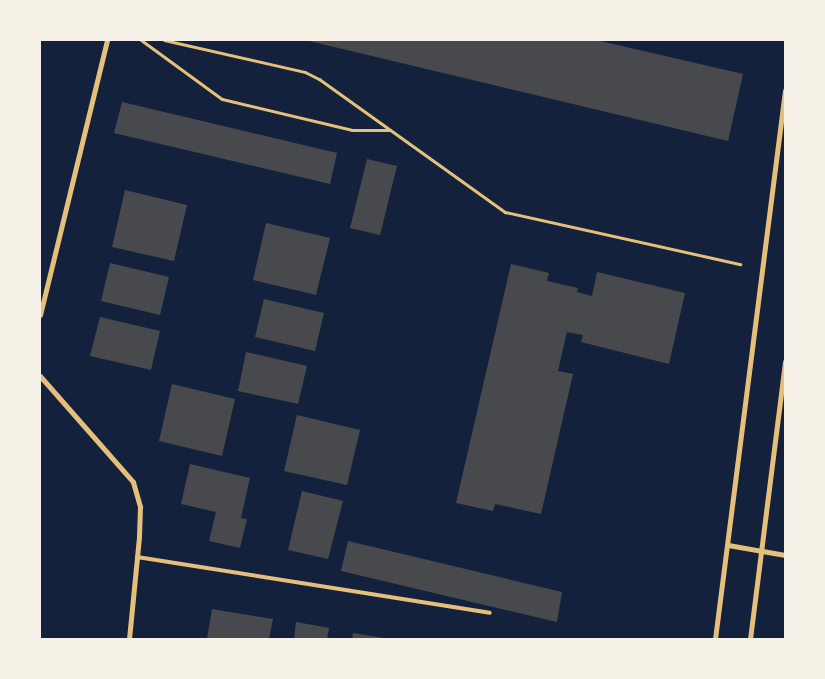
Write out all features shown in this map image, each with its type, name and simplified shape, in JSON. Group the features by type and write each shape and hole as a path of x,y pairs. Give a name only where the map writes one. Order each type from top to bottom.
{"street":[{"path":"40,315 107,40"},
{"path":"715,639 785,90"},
{"path":"750,639 785,361"},
{"path":"40,376 133,482 140,507 129,639"},
{"path":"728,545 785,554"}],"lane":[{"path":"137,557 490,613"}],"path":[{"path":"141,40 222,99 352,130 391,130"},
{"path":"164,40 305,72 319,79 505,212 763,268"}],"building":[{"path":"305,40 596,40 743,74 728,141"},
{"path":"122,102 337,153 330,184 114,133"},
{"path":"367,159 397,166 380,235 350,228"},
{"path":"125,190 187,205 174,261 112,247"},
{"path":"266,223 330,238 316,295 253,280"},
{"path":"110,263 169,277 160,315 101,301"},
{"path":"511,264 549,273 547,281 578,288 577,292 592,296 597,272 685,293 669,364 581,342 583,335 567,332 558,371 573,374 541,514 495,504 493,511 456,503"},
{"path":"264,299 324,313 315,351 255,337"},
{"path":"100,317 160,331 151,370 90,356"},
{"path":"246,352 307,366 298,404 238,391"},
{"path":"172,384 235,399 222,456 159,441"},
{"path":"297,415 360,430 347,485 284,471"},
{"path":"190,464 250,478 241,518 247,519 240,548 209,541 216,512 181,504"},
{"path":"302,491 343,501 328,559 288,550"},
{"path":"348,541 562,592 557,622 341,571"},
{"path":"212,609 273,619 269,639 207,639"},
{"path":"296,622 329,628 327,639 294,639"},
{"path":"353,633 384,638 384,639 352,639"}]}
